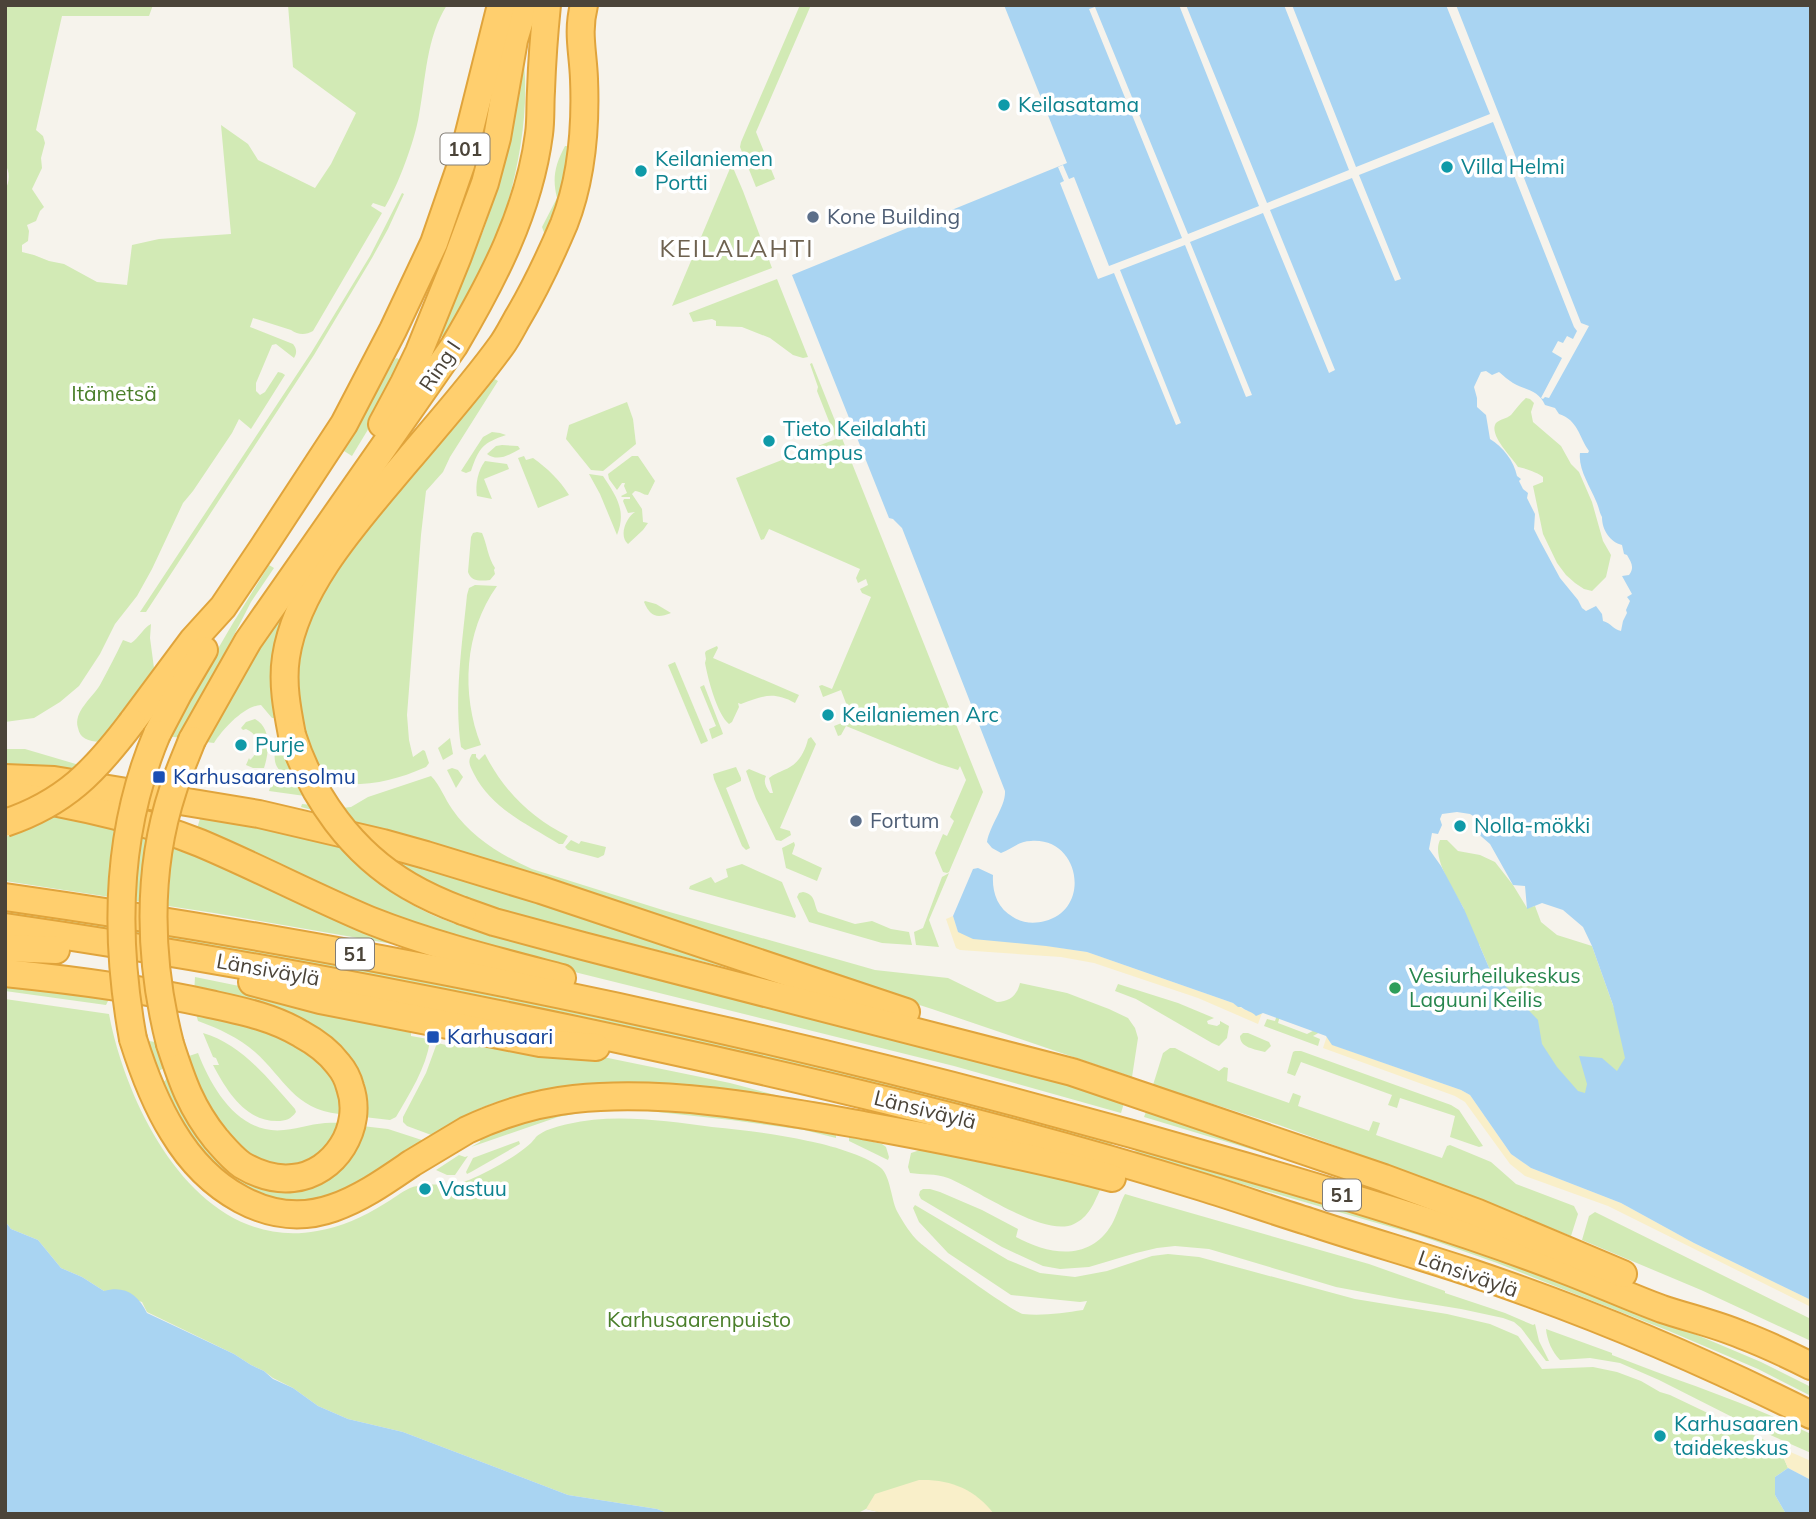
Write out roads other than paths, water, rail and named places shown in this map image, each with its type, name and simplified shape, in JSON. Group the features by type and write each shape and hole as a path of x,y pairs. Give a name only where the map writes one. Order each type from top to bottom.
{"highway":[{"name":"101","path":"223,607 344,424 434,243 461,165 500,5"},
{"path":"381,450 382,422 419,352 485,183 497,138 514,40 528,5"},
{"name":"Ring I","path":"5,973 174,996 275,1021 301,1034 320,1048 338,1064 346,1077 354,1099 347,1140 340,1152 313,1172 295,1178 275,1178 258,1173 225,1150 194,1108 182,1082 170,1044 156,971 154,888 157,863 167,810 192,740 247,641 454,346 496,270 524,202 539,132 547,5"},
{"path":"383,488 502,345 549,260 565,221 582,158 585,129 584,74 580,41 584,5"},
{"path":"524,202 523,239 512,275 495,314 383,488 309,589 294,624 286,658 285,695 292,735 317,793 345,832 387,872 408,886 463,911 595,949 1072,1072"},
{"path":"5,823 43,808 85,779 132,722 193,640 223,607"},
{"path":"223,607 206,647 177,694 158,734 134,803 121,880 122,958 133,1039 142,1069 160,1109 185,1151 215,1181 247,1204 290,1214 323,1211 355,1199 467,1130 514,1111 571,1099 616,1096 723,1103 820,1117 943,1140 1310,1223"},
{"path":"5,778 54,780 259,814 426,855 541,890 993,1040 1072,1072 1301,1149 1478,1213 1670,1294 1740,1334"},
{"path":"5,794 83,808 144,824 198,842 370,920 416,937 649,1002 703,1025"},
{"name":"Länsiväylä","path":"5,897 344,952 508,984 703,1025 1014,1102 1315,1186 1477,1238 1663,1309 1740,1334 1811,1366"},
{"name":"Länsiväylä","path":"5,928 339,982 498,1012 779,1074 966,1120 1204,1187 1472,1274 1637,1336 1728,1375 1811,1415"},
{"path":"5,948 91,953 223,975 320,1000 540,1043 604,1048 636,1054 688,1054"}],"water":[{"path":"1004,5 1811,5 1811,1300 1694,1243 1621,1203 1531,1168 1511,1154 1470,1095 1461,1090 1332,1045 1326,1036 1263,1013 1256,1016 1233,1003 1087,952 973,939 958,932 953,916 973,869 978,868 993,875 993,887 1003,909 1020,921 1032,923 1060,914 1070,903 1074,875 1069,861 1060,850 1048,843 1027,841 1001,853 987,842 1003,803 1005,791 902,528 889,518 792,275 1067,163","holes":["1486,371 1492,375 1499,372 1513,383 1535,393 1545,405 1555,408 1574,425 1589,451 1580,453 1580,459 1605,531 1610,538 1622,545 1624,554 1632,565 1629,575 1622,576 1632,594 1627,597 1630,601 1621,631 1603,621 1596,606 1586,611 1582,608 1560,578 1540,541 1534,529 1535,514 1527,498 1528,493 1523,489 1519,481 1521,479 1507,455 1490,439 1486,415 1477,407 1474,387 1481,372","1457,812 1475,817 1475,831 1490,844 1513,885 1525,886 1527,909 1542,903 1563,910 1583,927 1592,946 1613,1005 1625,1058 1617,1071 1602,1058 1579,1056 1587,1084 1585,1093 1578,1091 1542,1044 1538,1020 1490,970 1464,909 1429,849 1432,833 1438,834 1442,825 1442,814"]},
{"path":"5,1221 11,1229 38,1240 61,1268 104,1291 118,1289 130,1293 147,1313 234,1354 273,1379 293,1388 318,1406 348,1419 403,1432 568,1495 657,1509 670,1514 5,1514"},
{"path":"1788,1468 1811,1480 1811,1514 1786,1514 1775,1495 1775,1477"}],"place":[{"name":"Keilasatama","path":"1004,105"},
{"name":"Villa Helmi","path":"1447,167"},
{"name":"Keilaniemen Portti","path":"641,171"},
{"name":"Kone Building","path":"813,217"},
{"name":"Tieto Keilalahti Campus","path":"769,441"},
{"name":"Keilaniemen Arc","path":"828,715"},
{"name":"Purje","path":"241,745"},
{"name":"Karhusaarensolmu","path":"159,777"},
{"name":"Fortum","path":"856,821"},
{"name":"Nolla-mökki","path":"1460,826"},
{"name":"Vesiurheilukeskus Laguuni Keilis","path":"1395,988"},
{"name":"Karhusaari","path":"433,1037"},
{"name":"Vastuu","path":"425,1189"},
{"name":"Karhusaaren taidekeskus","path":"1660,1436"}],"district":[{"name":"KEILALAHTI","path":"737,249"}],"park label":[{"name":"Itämetsä","path":"114,394"},
{"name":"Karhusaarenpuisto","path":"699,1320"}]}
